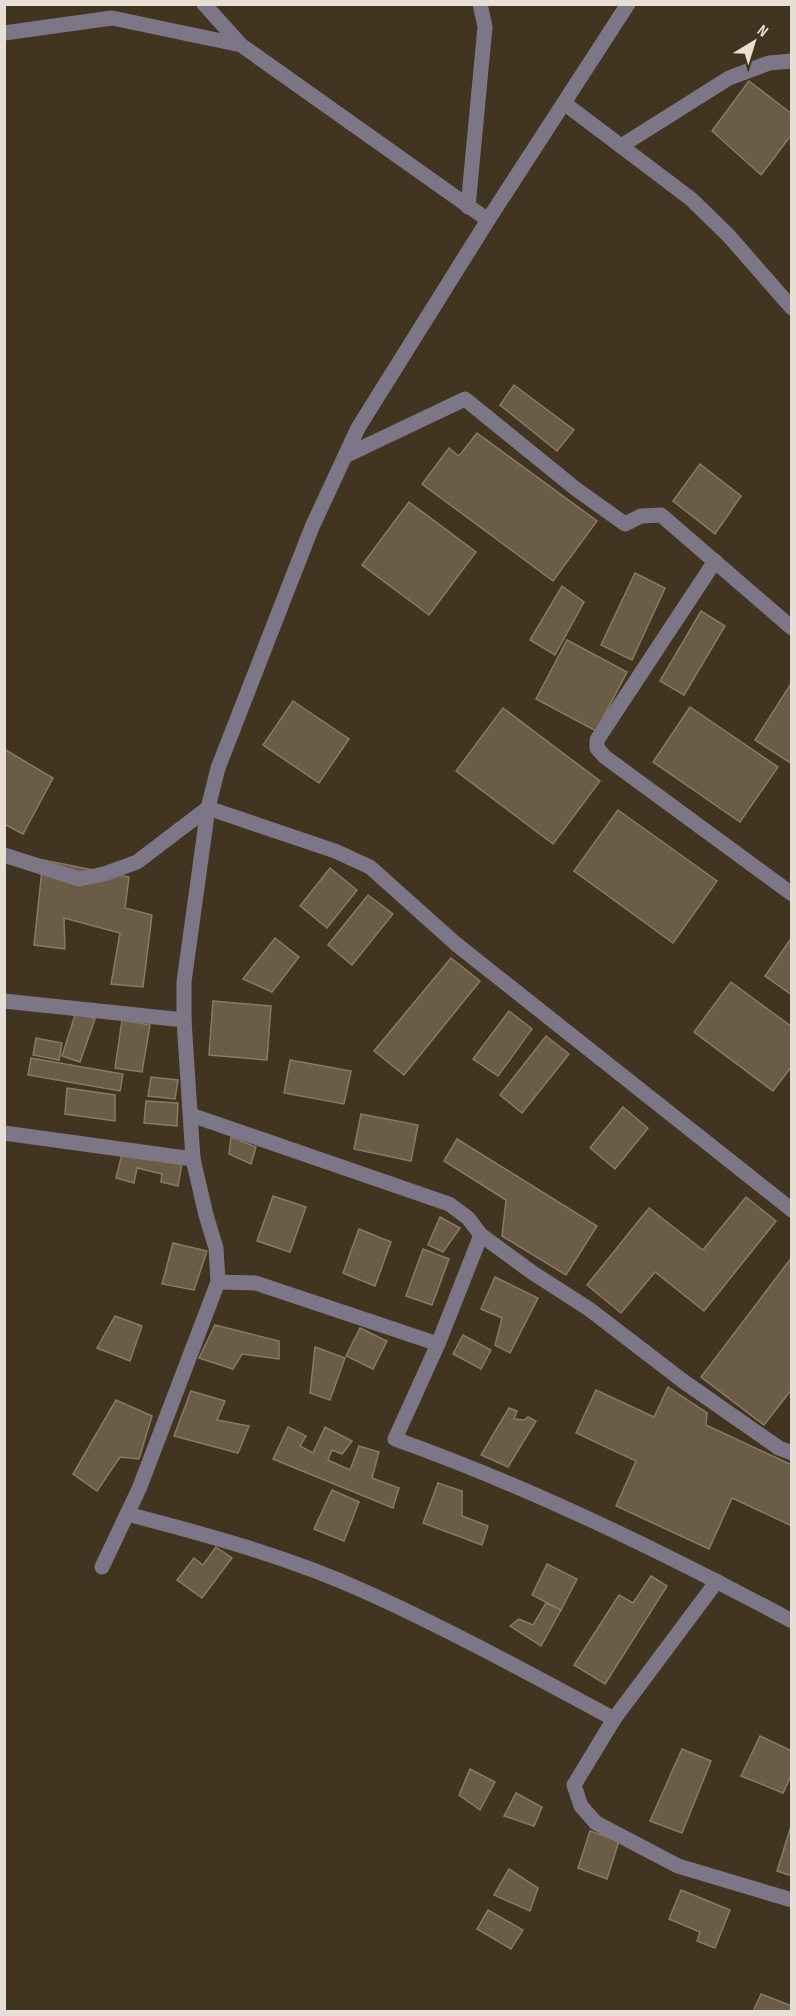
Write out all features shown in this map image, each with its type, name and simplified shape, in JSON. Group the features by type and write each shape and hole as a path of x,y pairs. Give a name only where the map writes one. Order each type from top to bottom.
{"street":[{"path":"204,4 241,45 488,220"},
{"path":"468,207 485,27 480,4"},
{"path":"102,1567 139,1489 218,1282 216,1248 193,1159 183,1020 184,982 208,808 218,768 312,528 358,428 488,220 628,4"},
{"path":"4,33 112,18 241,45"},
{"path":"621,146 729,78 769,63 792,61"},
{"path":"564,103 691,199 728,235 792,308"},
{"path":"345,456 465,399 576,489 625,524 641,516 661,515 792,628"},
{"path":"715,561 597,740 597,748 605,757 792,894"},
{"path":"4,855 79,879 104,874 137,862 208,808"},
{"path":"208,808 335,851 370,867 456,944 792,1210"},
{"path":"4,1001 183,1020"},
{"path":"191,1115 449,1204 468,1218 481,1235 533,1273 589,1309 683,1381 779,1448 792,1453"},
{"path":"4,1133 193,1159"},
{"path":"481,1235 438,1344 395,1439 564,1508 717,1581 792,1621"},
{"path":"218,1282 256,1283 438,1344"},
{"path":"127,1514 258,1550 365,1591 495,1655 614,1719"},
{"path":"717,1581 614,1719 574,1785 581,1806 596,1823 678,1866 792,1900"}],"building":[{"path":"749,81 792,114 792,134 761,175 712,131"},
{"path":"514,385 574,430 557,451 500,405"},
{"path":"477,433 597,521 553,581 422,484 449,448 459,456"},
{"path":"700,464 741,496 715,534 673,501"},
{"path":"409,502 476,552 429,615 362,565"},
{"path":"635,573 665,588 632,660 601,645"},
{"path":"562,586 584,602 555,655 530,640"},
{"path":"701,611 725,626 684,695 660,681"},
{"path":"567,640 627,672 596,731 536,699"},
{"path":"792,682 792,764 755,740"},
{"path":"293,701 349,739 319,783 263,745"},
{"path":"690,707 778,767 740,822 653,762"},
{"path":"503,708 600,781 553,844 456,771"},
{"path":"4,749 53,778 23,834 4,824"},
{"path":"618,810 717,881 673,943 574,871"},
{"path":"43,860 129,877 125,908 152,915 143,987 111,984 120,933 64,918 65,949 34,945"},
{"path":"330,868 357,890 327,928 300,906"},
{"path":"368,895 393,914 352,965 328,945"},
{"path":"275,938 299,957 272,992 243,979"},
{"path":"790,940 792,941 792,995 765,976"},
{"path":"451,958 480,981 404,1075 374,1051"},
{"path":"731,982 792,1027 792,1066 773,1091 694,1032"},
{"path":"213,1001 271,1006 267,1060 209,1055"},
{"path":"509,1011 532,1029 498,1076 473,1059"},
{"path":"76,1012 95,1019 80,1062 62,1056"},
{"path":"122,1020 150,1025 142,1072 115,1068"},
{"path":"546,1036 569,1054 522,1113 500,1095"},
{"path":"36,1038 62,1043 59,1060 33,1055"},
{"path":"31,1058 123,1074 120,1091 28,1075"},
{"path":"290,1060 351,1071 344,1104 284,1093"},
{"path":"151,1077 178,1080 175,1099 148,1096"},
{"path":"67,1088 115,1095 115,1121 65,1114"},
{"path":"146,1101 178,1103 177,1126 144,1123"},
{"path":"623,1107 648,1128 615,1169 590,1148"},
{"path":"361,1114 418,1125 411,1161 354,1149"},
{"path":"231,1137 256,1147 251,1164 229,1154"},
{"path":"457,1139 597,1226 566,1275 502,1236 506,1200 444,1161"},
{"path":"122,1154 182,1163 178,1186 161,1182 162,1174 137,1168 134,1183 116,1178"},
{"path":"273,1196 306,1207 290,1252 257,1241"},
{"path":"746,1197 776,1221 704,1311 655,1272 621,1313 587,1285 649,1208 703,1250"},
{"path":"440,1217 460,1228 443,1252 428,1245"},
{"path":"359,1229 391,1242 375,1286 343,1273"},
{"path":"173,1243 207,1251 194,1290 162,1284"},
{"path":"423,1249 449,1259 432,1305 406,1296"},
{"path":"792,1257 792,1389 764,1425 701,1377"},
{"path":"495,1277 538,1298 510,1353 495,1345 502,1318 481,1309"},
{"path":"115,1316 142,1326 130,1361 97,1348"},
{"path":"215,1325 279,1341 279,1359 242,1354 233,1369 199,1358"},
{"path":"360,1328 387,1341 373,1369 346,1356"},
{"path":"463,1335 491,1350 481,1369 453,1354"},
{"path":"315,1347 345,1358 330,1400 310,1393"},
{"path":"668,1387 707,1413 706,1425 792,1465 792,1526 732,1498 709,1549 616,1506 636,1461 576,1433 596,1390 654,1417"},
{"path":"191,1391 225,1401 217,1420 249,1426 238,1453 174,1436"},
{"path":"116,1400 152,1416 139,1459 120,1457 97,1491 73,1474"},
{"path":"509,1408 517,1411 514,1419 524,1420 528,1417 536,1421 508,1467 481,1455"},
{"path":"288,1427 306,1436 300,1446 313,1453 325,1427 352,1441 342,1454 332,1450 328,1460 350,1470 359,1446 379,1452 372,1478 399,1488 393,1508 273,1459"},
{"path":"438,1483 462,1491 462,1516 488,1526 482,1545 423,1523"},
{"path":"332,1490 359,1502 344,1541 314,1529"},
{"path":"216,1547 232,1558 202,1598 177,1580 194,1558 203,1565"},
{"path":"547,1564 577,1579 561,1610 532,1595"},
{"path":"651,1576 667,1586 605,1684 574,1665 619,1595 633,1603"},
{"path":"546,1603 561,1610 541,1646 510,1626 519,1619 533,1625"},
{"path":"760,1736 792,1751 792,1774 783,1793 741,1776"},
{"path":"682,1749 711,1761 682,1833 650,1821"},
{"path":"470,1769 495,1782 480,1810 459,1795"},
{"path":"516,1793 542,1807 534,1826 504,1816"},
{"path":"792,1823 792,1876 777,1871"},
{"path":"590,1831 619,1841 607,1879 578,1868"},
{"path":"509,1869 538,1888 530,1911 494,1895"},
{"path":"681,1890 730,1910 715,1948 697,1941 700,1932 669,1919"},
{"path":"488,1910 523,1930 511,1949 477,1929"},
{"path":"761,1994 792,2006 792,2012 753,2012"}]}
